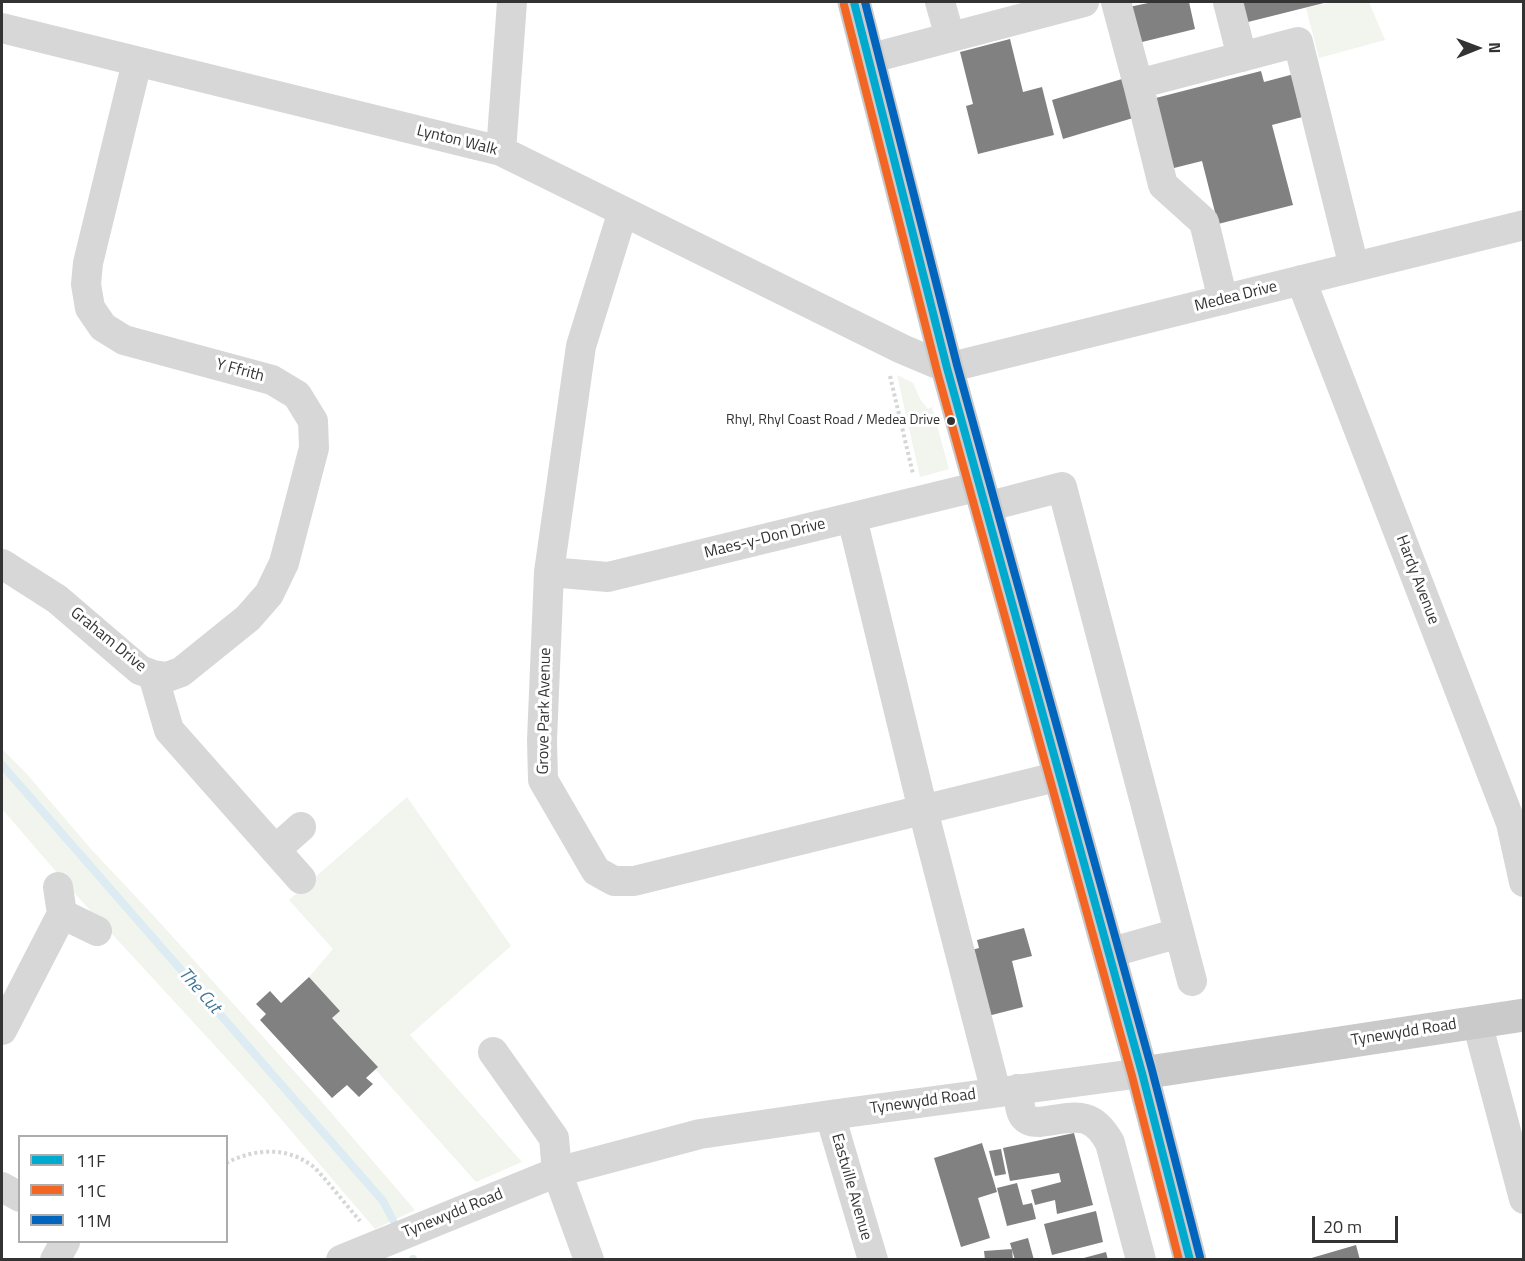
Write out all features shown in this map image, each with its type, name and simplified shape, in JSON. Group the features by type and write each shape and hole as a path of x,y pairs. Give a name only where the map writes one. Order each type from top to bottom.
{"main road":[{"path":"854,2 947,368 1142,1073 1190,1260"},
{"name":"Tynewydd Road","path":"1142,1073 1524,1015"}],"street":[{"path":"501,151 512,2"},
{"path":"940,2 950,37"},
{"path":"868,59 1084,2"},
{"path":"1116,2 1163,185 1204,222 1223,300"},
{"path":"1228,2 1242,57"},
{"name":"Lynton Walk","path":"2,28 501,151 881,338 947,368"},
{"path":"1138,84 1298,42 1354,267"},
{"name":"Y Ffrith","path":"137,62 88,263 86,284 90,308 103,327 124,340 272,380 297,394 314,421 314,448 284,563 269,594 248,618 181,672 166,677 153,675"},
{"name":"Grove Park Avenue","path":"623,212 581,346 549,572 542,740 543,780 596,871 614,881 634,881 1060,776"},
{"name":"Medea Drive","path":"947,368 1524,225"},
{"name":"Hardy Avenue","path":"1301,280 1511,823 1524,882"},
{"name":"Maes-y-Don Drive","path":"549,572 608,577 919,501 983,497 1062,487 1179,933"},
{"path":"852,518 923,810 1007,1091 1025,1119 1039,1122 1082,1117 1095,1123 1104,1132 1110,1143 1141,1260"},
{"name":"Graham Drive","path":"2,564 57,599 140,670 153,675 169,730 301,879"},
{"path":"275,850 301,827"},
{"path":"2,1030 60,900 97,931"},
{"path":"1109,953 1179,933 1192,981"},
{"path":"1477,1022 1524,1199"},
{"path":"493,1052 554,1138 557,1172 589,1260"},
{"name":"Tynewydd Road","path":"341,1260 557,1172 700,1134 1142,1073"},
{"name":"Eastville Avenue","path":"830,1115 873,1260"},
{"path":"2,1186 18,1196"},
{"path":"55,1260 64,1243"}],"path":[{"path":"881,338 919,501"},
{"path":"228,1162 257,1152 272,1151 291,1155 311,1165 379,1244"}],"shaded area":[{"path":"1332,2 1369,2 1385,40 1319,58 1306,8"},
{"path":"897,375 913,383 920,399 928,409 932,407 949,469 920,477"},
{"path":"2,749 321,1101 415,1210 375,1229 263,1098 78,897 2,809"},
{"path":"407,797 511,946 410,1035 522,1162 476,1182 375,1069 378,1067 332,1018 340,1011 309,977 333,949 289,900"}],"building":[{"path":"1153,2 1189,2 1195,29 1138,43 1129,7"},
{"path":"1238,2 1323,2 1324,3 1244,23"},
{"path":"1010,39 1023,92 1042,87 1054,135 978,154 966,106 973,104 960,52"},
{"path":"1261,71 1264,82 1294,74 1306,116 1272,125 1293,205 1218,224 1202,161 1166,170 1148,100"},
{"path":"1122,79 1133,118 1063,139 1052,100"},
{"path":"1024,928 1032,956 1012,961 1023,1007 984,1017 968,951 979,948 977,940"},
{"path":"309,977 340,1011 332,1018 378,1067 366,1078 373,1084 359,1097 347,1085 332,1098 260,1020 266,1014 256,1004 270,991 281,1003"},
{"path":"1074,1133 1093,1205 1057,1214 1055,1200 1035,1205 1031,1190 1061,1182 1059,1173 1010,1181 1003,1148"},
{"path":"982,1143 997,1192 978,1198 990,1238 961,1247 934,1158"},
{"path":"1001,1149 1006,1174 995,1176 989,1151"},
{"path":"1017,1183 1023,1205 1032,1203 1036,1219 1007,1226 997,1188"},
{"path":"1096,1211 1103,1242 1052,1255 1044,1224"},
{"path":"1028,1238 1034,1260 1015,1260 1010,1243"},
{"path":"1356,1245 1360,1260 1308,1260 1308,1259"},
{"path":"1012,1249 1013,1260 985,1260 984,1251"},
{"path":"1106,1252 1108,1260 1080,1260 1080,1259"}],"waterway":[{"name":"The Cut","path":"2,765 383,1201 393,1220"}],"transit line":[{"name":"11F","path":"854,2 947,368 1142,1073 1190,1260"},
{"name":"11M","path":"865,2 957,365 1152,1070 1200,1257"},
{"name":"11C","path":"844,5 937,371 1132,1076 1179,1260"}],"place":[{"name":"Rhyl, Rhyl Coast Road / Medea Drive","path":"951,421"}]}
